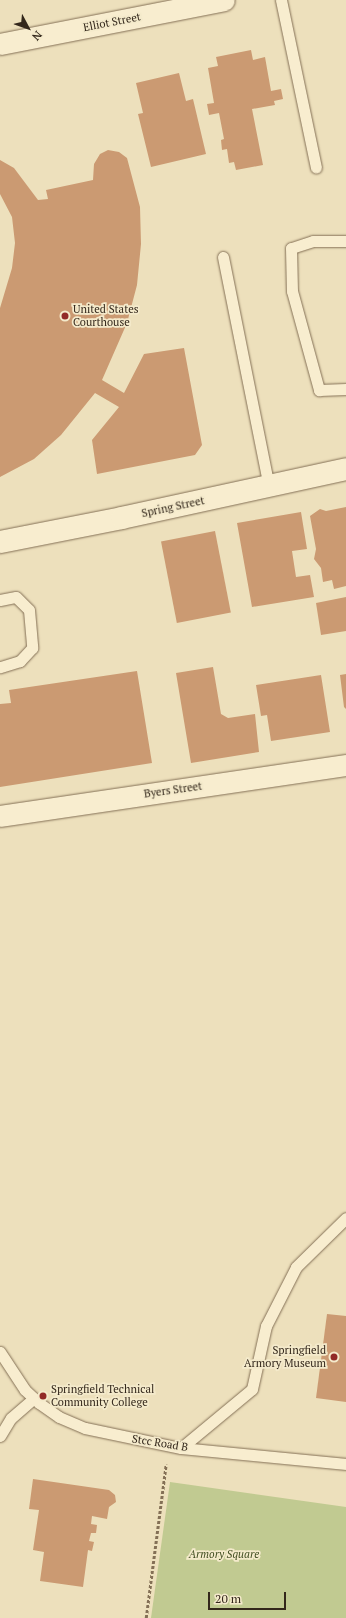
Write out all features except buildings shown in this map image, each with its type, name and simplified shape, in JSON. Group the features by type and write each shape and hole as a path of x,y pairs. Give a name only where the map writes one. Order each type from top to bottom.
{"main road":[{"name":"Spring Street","path":"0,542 269,487 346,469"}],"street":[{"name":"Elliot Street","path":"0,44 224,0"},
{"name":"Byers Street","path":"0,816 346,765"}],"lane":[{"path":"281,0 316,167"},
{"path":"346,241 313,241 291,248 292,291 319,390 346,389"},
{"path":"223,257 269,487"},
{"path":"0,600 16,597 29,610 32,648 20,662 0,667"},
{"path":"181,1448 252,1389 266,1326 296,1267 346,1218"},
{"name":"Stcc Road B","path":"0,1352 14,1374 34,1398 59,1417 85,1428 181,1448 346,1464"},
{"path":"0,1436 11,1418 34,1398"}],"path":[{"path":"146,1618 168,1445"}],"green space":[{"name":"Armory Square","path":"170,1482 346,1507 346,1618 151,1618"}],"place":[{"name":"United States Courthouse","path":"65,316"},
{"name":"Springfield Armory Museum","path":"334,1357"},
{"name":"Springfield Technical Community College","path":"43,1396"}]}
